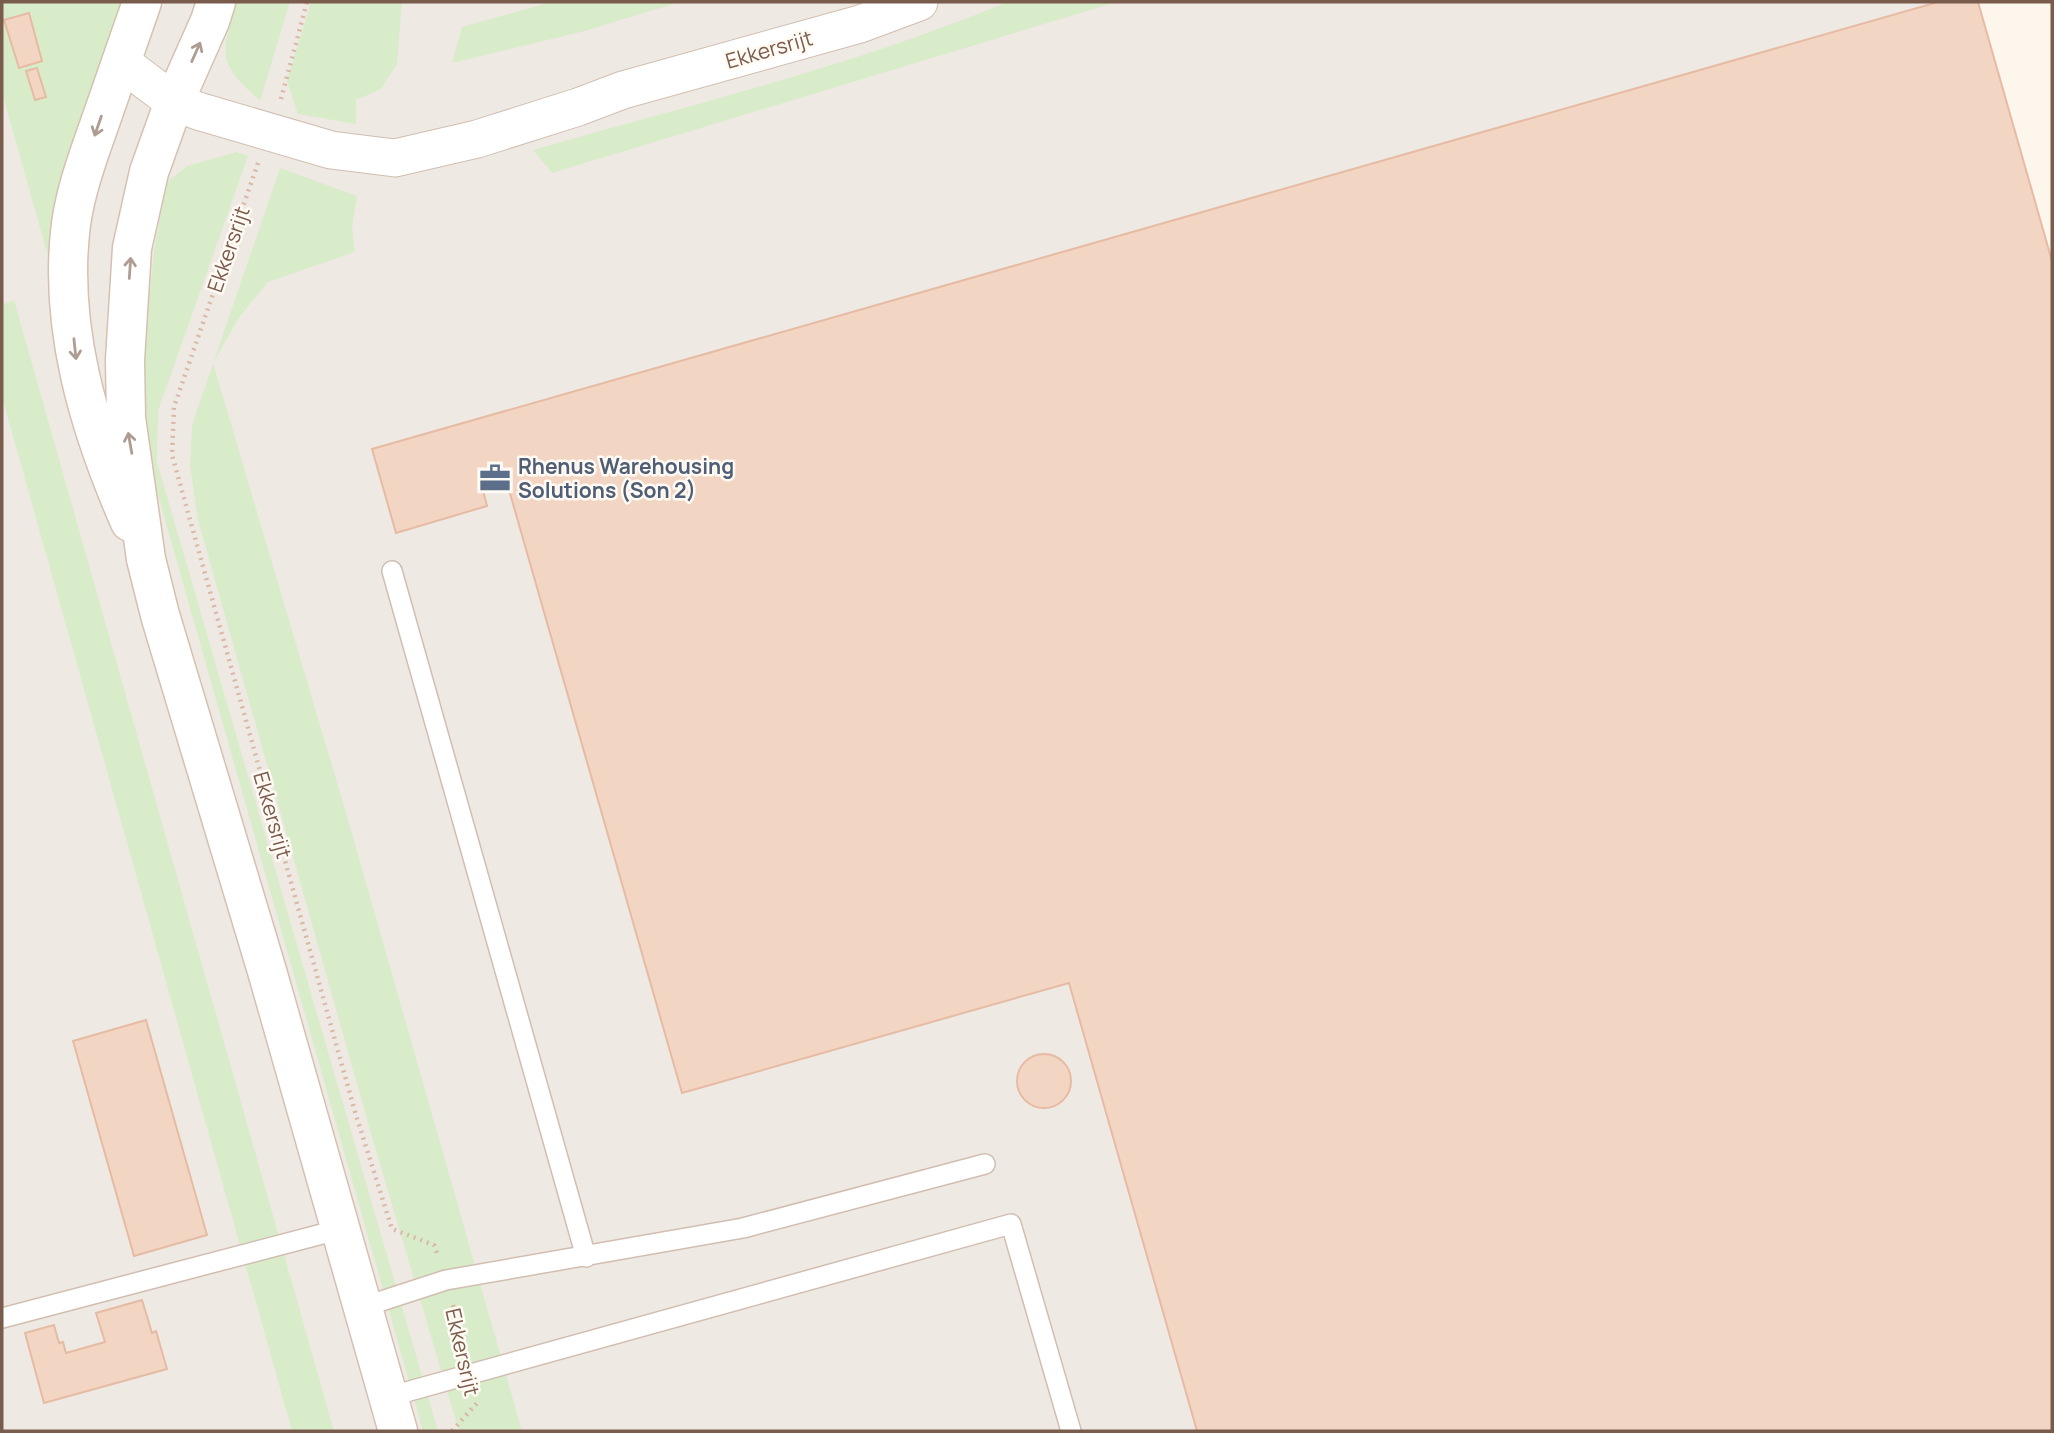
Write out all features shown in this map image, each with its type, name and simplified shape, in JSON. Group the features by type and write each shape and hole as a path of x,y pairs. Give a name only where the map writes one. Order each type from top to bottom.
{"main road":[{"path":"142,2 87,158 71,223 69,290 76,360 102,457 146,559 393,1414"},
{"path":"146,559 126,418 125,348 132,248 149,172 174,102 216,2"}],"street":[{"name":"Ekkersrijt","path":"121,62 174,102 264,149 331,150 395,158 477,139 623,90 860,24 919,2"}],"lane":[{"path":"392,571 586,1257"},
{"path":"363,1307 446,1280 743,1228 985,1164"},
{"path":"393,1414 472,1373 1012,1224 1071,1431"},
{"path":"2,1318 341,1229"}],"path":[{"path":"264,149 307,2"},
{"name":"Ekkersrijt","path":"264,149 174,407 172,455 355,1112 392,1229 434,1245 446,1280 472,1373 477,1404 452,1431"}],"shaded area":[{"path":"2,2 1950,2 2052,391 2052,1431 2,1431"}],"green space":[{"path":"2,2 130,2 57,288 2,93"},
{"path":"237,2 290,2 260,101 235,76 226,57 227,37"},
{"path":"311,2 402,2 397,64 381,89 356,100 356,124 298,114 287,81"},
{"path":"551,2 680,2 581,32 452,63 462,27"},
{"path":"1007,2 1117,2 552,173 533,150 832,65 950,25"},
{"path":"237,152 248,156 158,411 157,462 438,1431 423,1431 149,463 141,416 143,358 154,251 167,182 187,166"},
{"path":"280,168 357,196 352,227 355,252 268,282 240,316 214,362"},
{"path":"14,300 334,1431 292,1431 2,397 2,305"},
{"path":"213,363 354,840 522,1431 459,1431 372,1137 198,520 190,466 192,425"}],"building":[{"path":"1938,2 1978,2 2052,261 2052,1431 1197,1431 1069,983 682,1093 507,483 501,485 496,492 490,488 483,490 487,506 396,533 372,449"},
{"path":"29,13 42,61 19,68 4,20"},
{"path":"37,68 46,97 35,100 26,71"},
{"path":"146,1020 207,1235 134,1256 73,1041"},
{"path":"1044,1054 1063,1062 1071,1081 1063,1100 1044,1108 1025,1100 1017,1081 1025,1062"},
{"path":"142,1300 152,1333 156,1331 167,1369 44,1403 25,1333 54,1325 59,1343 63,1342 66,1353 105,1342 96,1313"}],"place":[{"name":"Rhenus Warehousing Solutions (Son 2)","path":"495,478"}]}
